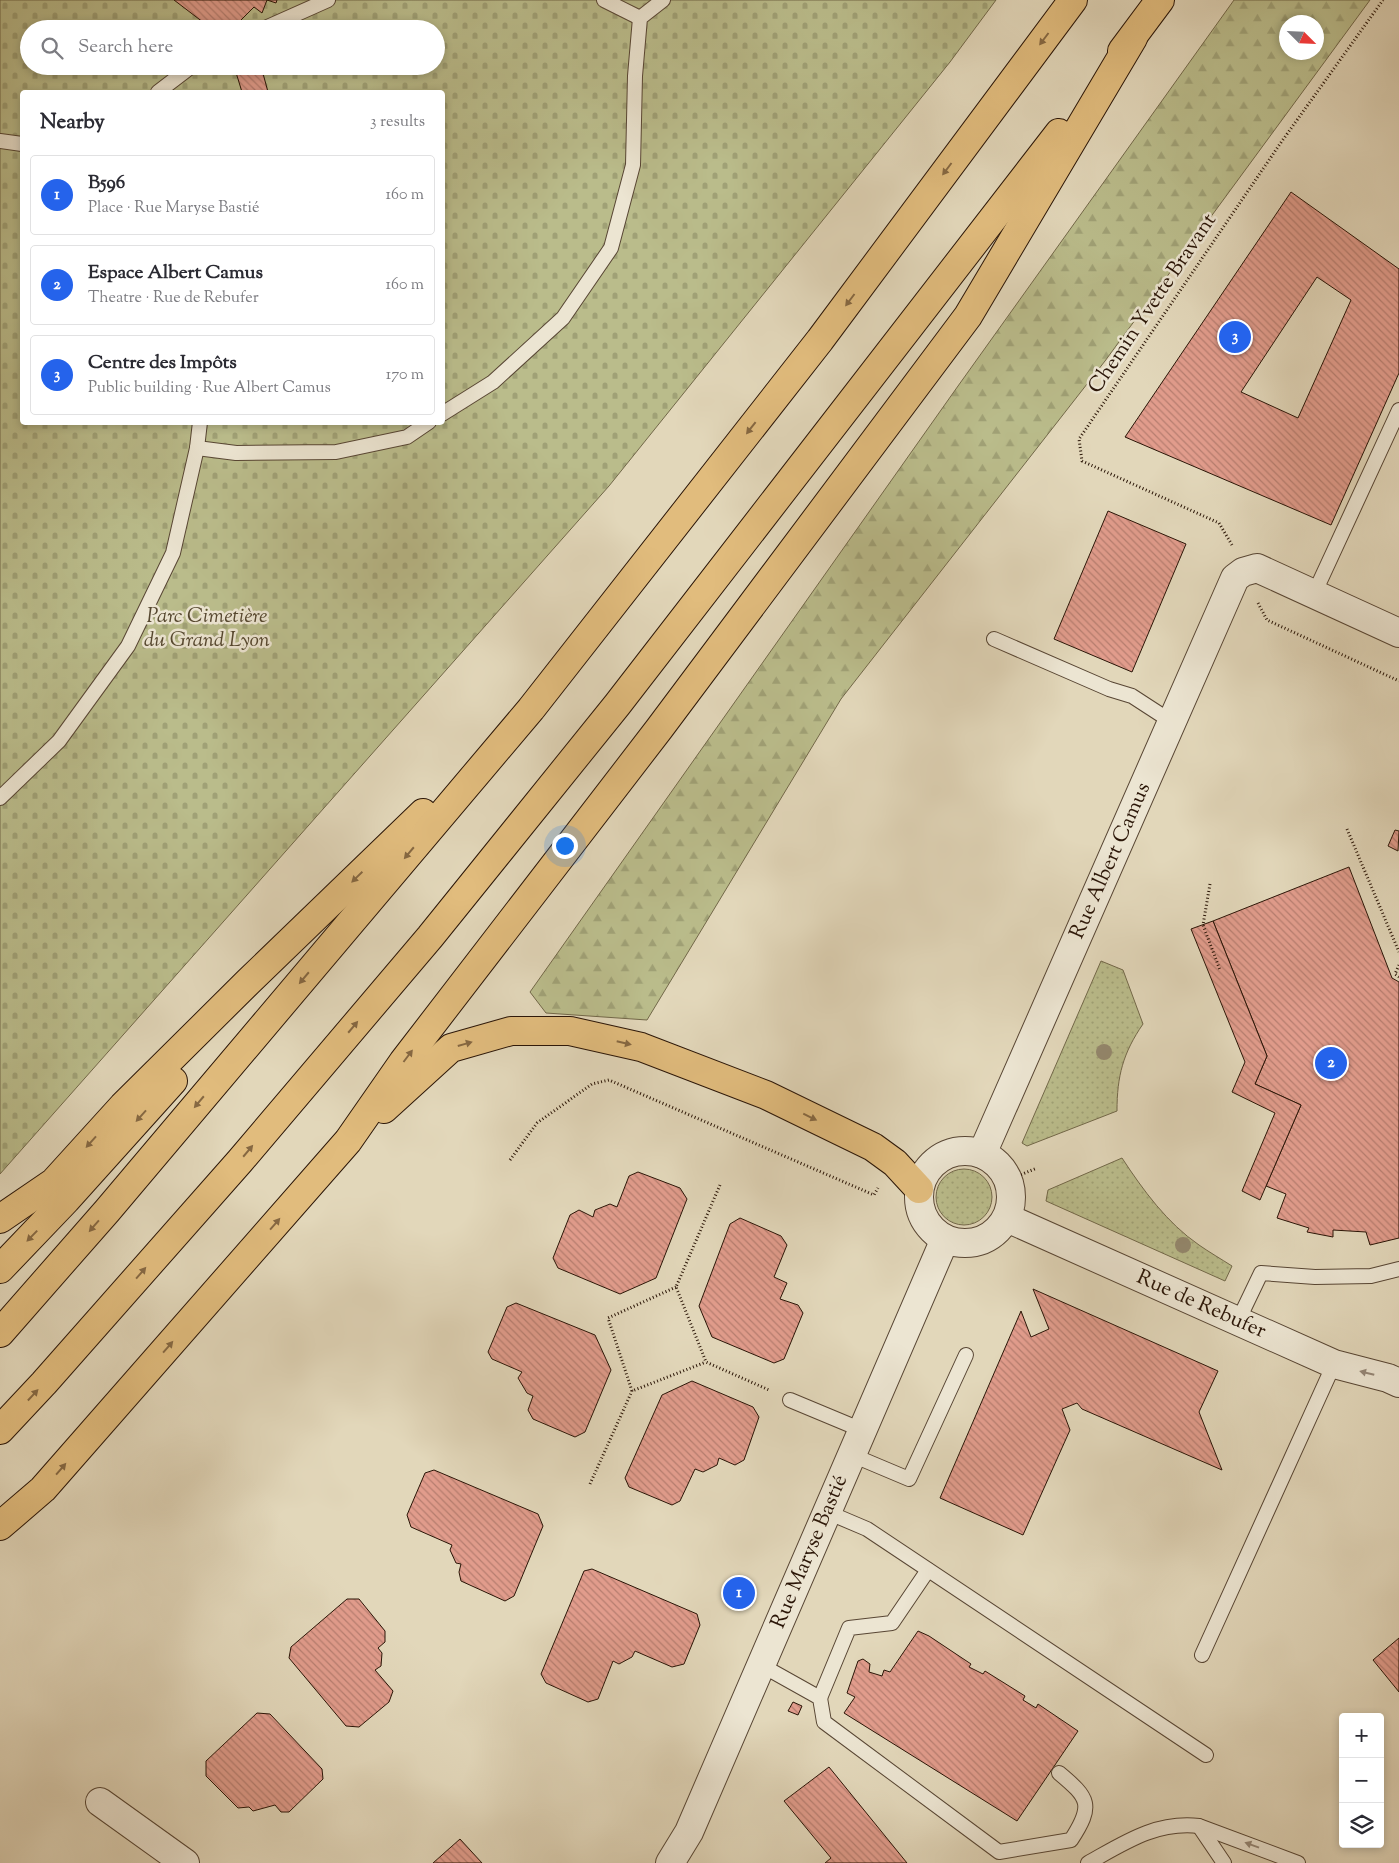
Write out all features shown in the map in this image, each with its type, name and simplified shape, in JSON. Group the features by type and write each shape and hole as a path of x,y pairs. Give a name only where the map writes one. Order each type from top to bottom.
{"highway":[{"path":"0,1333 107,1212 530,709 820,340 1073,0"},
{"path":"0,1430 44,1383 233,1168 430,937 624,697 1133,38 1160,0"},
{"path":"0,1548 43,1489 348,1141 403,1062 659,730 968,316 1133,38"},
{"path":"0,1219 54,1182 123,1106 530,709"},
{"path":"0,1269 66,1200 186,1066 248,982"},
{"path":"348,1141 451,1048 511,1031 570,1031 641,1047 766,1095 874,1147 895,1162 919,1189"},
{"path":"0,1526 43,1489"}],"street":[{"path":"1243,572 1257,568 1399,633"},
{"name":"Rue Albert Camus","path":"982,1154 1235,578 1243,572"},
{"path":"969,1151 982,1154 993,1160 1002,1169 1008,1180 1011,1198 1007,1218 987,1238 959,1243 945,1239 933,1230 924,1218 919,1204 919,1189 924,1176 932,1165 942,1157 955,1152 969,1151"},
{"name":"Rue de Rebufer","path":"1007,1218 1334,1364 1388,1378 1399,1383"},
{"name":"Rue Maryse Bastié","path":"670,1863 689,1832 945,1239"},
{"path":"100,1802 185,1863"}],"lane":[{"path":"283,20 328,0"},
{"path":"604,0 640,18"},
{"path":"445,412 493,382 563,318 611,248 633,165 635,76 640,18 663,0"},
{"path":"161,90 180,75"},
{"path":"0,141 20,144"},
{"path":"1314,594 1399,410"},
{"path":"0,798 60,741 128,646 173,553 197,448 200,425"},
{"path":"197,448 236,453 336,452 407,437 425,425"},
{"path":"994,639 1109,689 1132,696 1172,722"},
{"path":"1238,1321 1261,1273 1315,1278 1371,1276 1399,1269"},
{"path":"852,1455 908,1480 966,1355"},
{"path":"1202,1655 1334,1364"},
{"path":"790,1400 862,1430"},
{"path":"827,1512 867,1529 1206,1755"},
{"path":"928,1570 892,1623 849,1628 820,1698 824,1722 999,1852 1071,1840 1082,1823 1086,1805 1080,1790 1059,1773"},
{"path":"761,1665 820,1698"},
{"path":"1088,1863 1150,1830 1186,1824 1199,1826 1298,1863"},
{"path":"1199,1826 1224,1863"}],"path":[{"name":"Chemin Yvette Bravant","path":"1243,572 1234,548 1219,523 1082,461 1079,439 1282,141 1383,0"},
{"path":"1243,572 1267,620 1399,681"},
{"path":"1347,829 1399,952"},
{"path":"1210,884 1203,925 1220,970"},
{"path":"1399,965 1395,974 1399,977"},
{"path":"510,1160 537,1123 592,1084 609,1080 874,1195 895,1162"},
{"path":"1008,1180 1037,1168"},
{"path":"590,1484 632,1391 608,1318 676,1287 720,1185"},
{"path":"676,1287 706,1362 790,1400"},
{"path":"632,1391 706,1362"}],"green space":[{"name":"Parc Cimetière du Grand Lyon","path":"0,0 996,0 950,62 609,486 0,1174"},
{"path":"1234,0 1370,0 1105,361 841,699 647,1020 546,1013 530,992 958,386"},
{"path":"1101,961 1123,970 1143,1024 1130,1045 1122,1065 1118,1087 1117,1111 1027,1146 1022,1143"},
{"path":"1122,1158 1147,1194 1176,1227 1199,1245 1232,1266 1225,1281 1046,1201 1048,1190"},
{"path":"964,1169 975,1171 984,1177 990,1186 992,1197 990,1208 984,1217 975,1223 964,1225 953,1223 944,1217 938,1208 936,1197 938,1186 944,1177 953,1171"}],"building":[{"path":"174,0 267,0 262,13 254,7 241,20 200,20"},
{"path":"237,75 263,75 267,90 241,90"},
{"path":"1291,192 1399,269 1399,373 1331,525 1125,437","holes":["1317,277 1351,300 1298,418 1241,392"]},
{"path":"1108,511 1186,544 1132,672 1054,639"},
{"path":"1395,830 1399,831 1398,851 1388,846"},
{"path":"1349,867 1392,978 1399,982 1399,1238 1370,1245 1366,1232 1333,1230 1333,1237 1307,1232 1309,1228 1277,1218 1286,1194 1266,1186 1301,1105 1255,1084 1267,1056 1213,921"},
{"path":"1213,921 1267,1056 1255,1084 1301,1105 1260,1200 1242,1191 1275,1113 1232,1092 1245,1062 1191,929"},
{"path":"638,1172 680,1188 687,1199 656,1278 620,1294 558,1268 553,1258 570,1215 579,1210 593,1217 595,1210 610,1204 617,1207 629,1176"},
{"path":"740,1218 781,1236 787,1245 774,1277 787,1283 780,1299 798,1305 803,1313 784,1359 774,1363 712,1337 699,1306 730,1224"},
{"path":"1033,1289 1218,1371 1199,1412 1222,1470 1082,1409 1077,1403 1062,1409 1070,1430 1023,1535 940,1498 1021,1311 1031,1337 1049,1329"},
{"path":"516,1303 595,1335 611,1370 585,1432 575,1437 533,1419 528,1410 533,1396 527,1393 518,1378 522,1372 492,1359 488,1352 507,1307"},
{"path":"692,1381 753,1407 759,1417 744,1460 735,1465 719,1458 717,1465 703,1472 695,1469 680,1501 672,1505 629,1487 625,1478 662,1395"},
{"path":"434,1470 538,1514 543,1526 514,1596 505,1601 461,1581 459,1572 461,1564 456,1563 450,1550 452,1545 411,1527 407,1515 425,1473"},
{"path":"592,1569 697,1614 700,1625 684,1664 672,1667 635,1651 632,1657 619,1664 613,1661 598,1699 588,1702 546,1683 541,1674 584,1571"},
{"path":"734,1582 750,1589 744,1603 728,1596"},
{"path":"347,1599 359,1599 385,1631 385,1642 378,1648 382,1653 381,1666 375,1670 393,1691 389,1702 359,1727 346,1726 289,1658 291,1647"},
{"path":"918,1631 929,1636 971,1664 969,1667 983,1674 985,1671 1025,1696 1023,1700 1036,1708 1038,1704 1078,1731 1017,1821 844,1713 855,1697 847,1693 858,1661 863,1659 870,1664 869,1672 882,1676 884,1670 890,1672"},
{"path":"1399,1638 1399,1692 1373,1660"},
{"path":"793,1702 802,1706 798,1715 788,1711"},
{"path":"257,1713 270,1714 322,1769 323,1779 289,1812 281,1812 275,1805 253,1811 249,1807 238,1808 206,1776 206,1761"},
{"path":"829,1767 907,1863 825,1863 831,1858 784,1801"},
{"path":"460,1839 482,1863 433,1863"}],"place":[{"name":"Centre des Impôts","path":"1235,337"},
{"name":"Espace Albert Camus","path":"1331,1063"},
{"name":"B596","path":"739,1593"}]}
